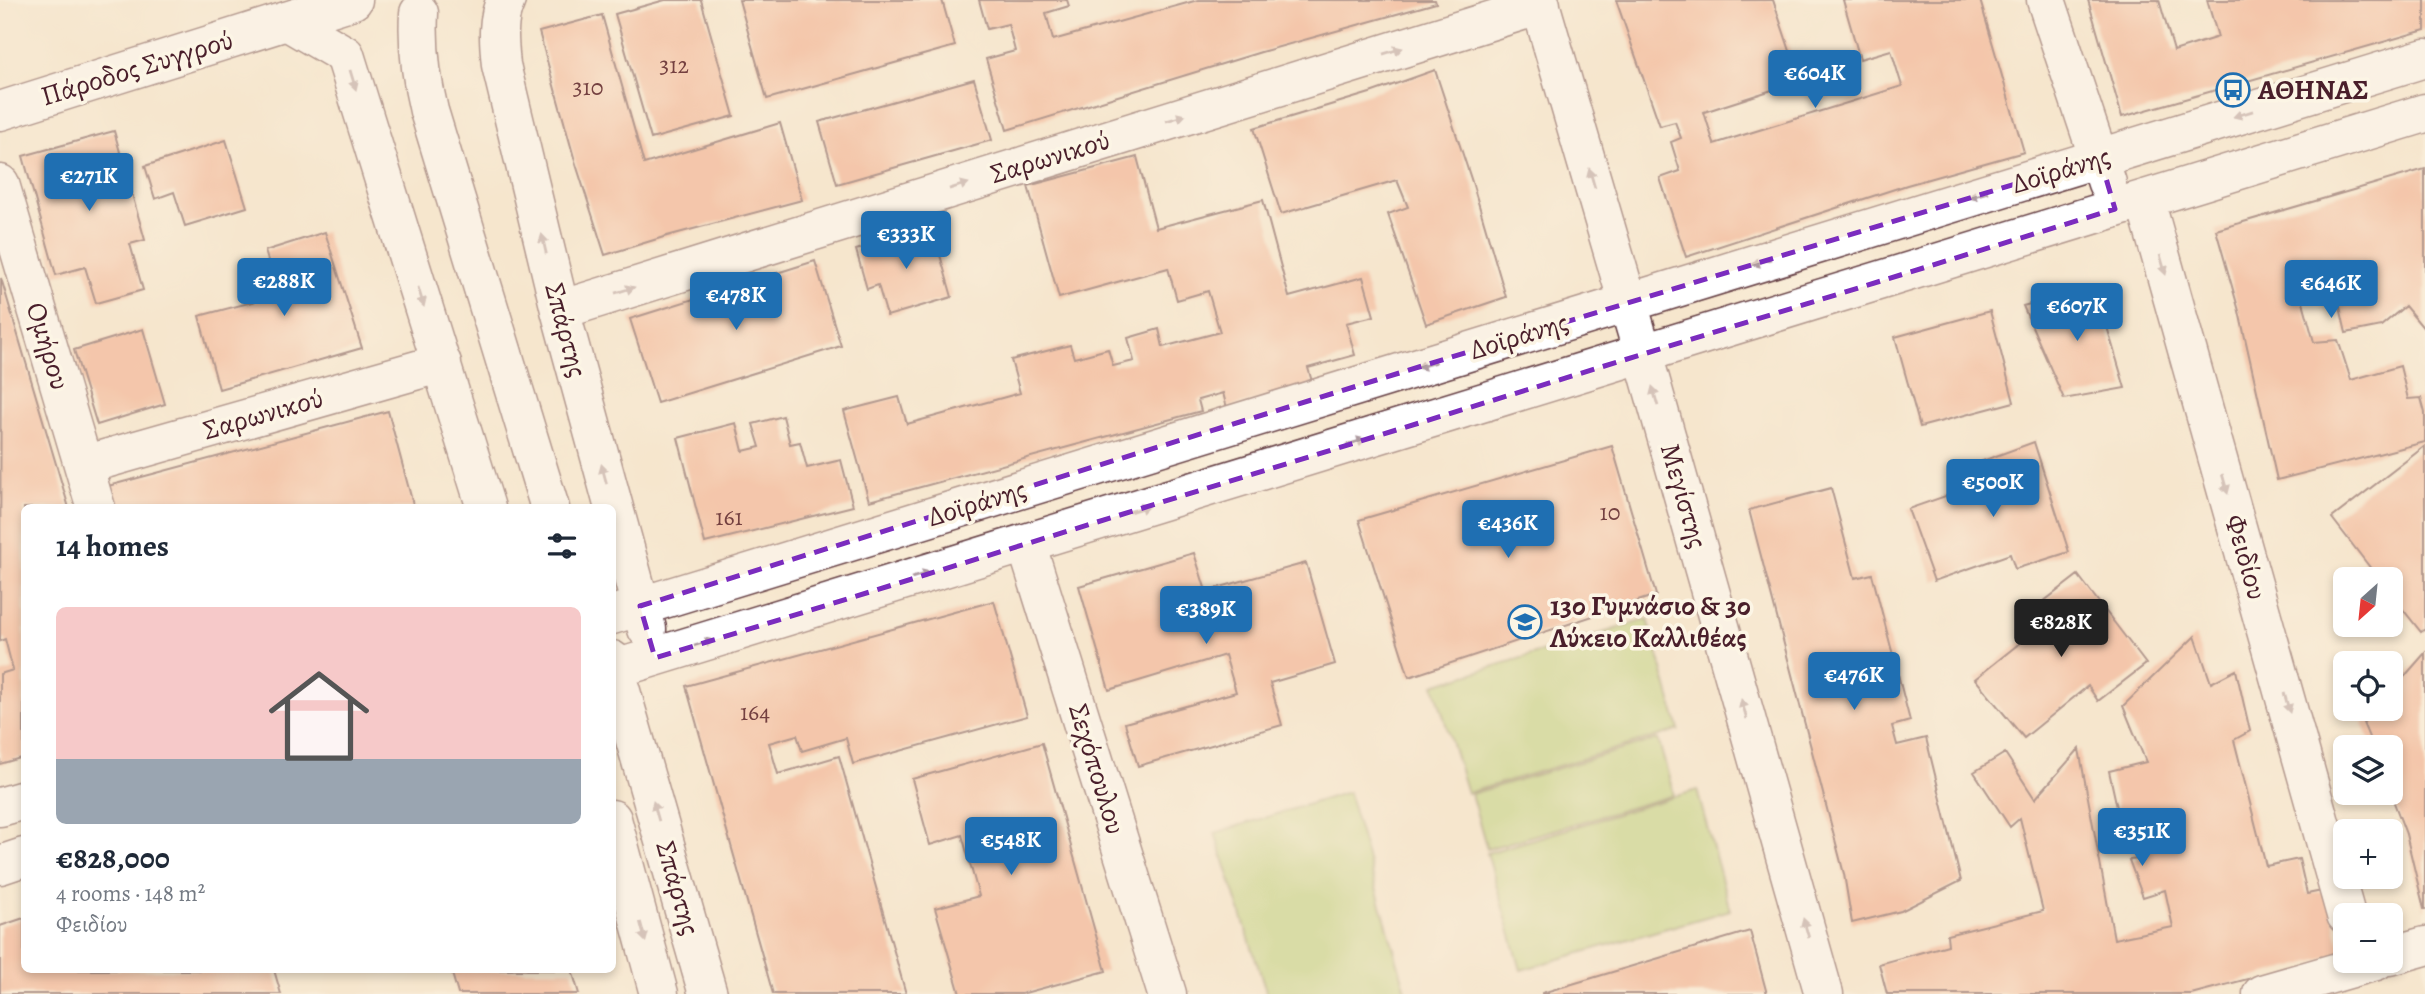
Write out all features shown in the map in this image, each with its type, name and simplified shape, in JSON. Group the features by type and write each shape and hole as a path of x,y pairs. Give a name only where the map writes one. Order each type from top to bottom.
{"street":[{"name":"Πάροδος Συγγρού","path":"0,111 353,0"},
{"name":"Σπάρτης","path":"506,0 502,8 499,36 501,65 560,310 603,504"},
{"name":"Φειδίου","path":"2046,0 2100,158 2130,204 2342,903"},
{"name":"Σαρωνικού","path":"560,310 1540,2"},
{"name":"Μεγίστης","path":"1540,2 1629,302 1824,994"},
{"path":"419,13 418,55 429,111 549,504"},
{"path":"287,21 345,55 484,504"},
{"name":"Δοϊράνης","path":"626,611 2425,58"},
{"name":"Δοϊράνης","path":"616,665 655,657 2425,113"},
{"name":"Ομήρου","path":"0,184 95,504"},
{"name":"Σαρωνικού","path":"83,465 442,363"},
{"name":"Σεχόπουλου","path":"1026,543 1167,994"},
{"name":"Σπάρτης","path":"616,565 626,611 655,657"},
{"name":"Σπάρτης","path":"616,676 708,994"},
{"path":"0,807 21,801"},
{"name":"Σπάρτης","path":"616,834 659,994"},
{"path":"0,865 21,858"},
{"path":"2403,952 2425,946"},
{"path":"2262,994 2313,987 2345,973"}],"highlighted area":[{"path":"2100,158 2115,209 655,658 640,606"}],"green space":[{"path":"1648,619 1679,730 1467,793 1434,685"},
{"path":"1658,739 1674,795 1487,849 1471,794"},
{"path":"1697,790 1730,910 1521,970 1487,853"},
{"path":"1348,792 1407,994 1267,994 1215,833"}],"building":[{"path":"665,0 701,0 734,116 651,139 615,14"},
{"path":"739,0 942,0 955,46 767,99"},
{"path":"979,0 1067,0 1069,6 1046,13 1053,40 1198,0 1435,0 1436,3 1261,52 1007,130 986,59 1015,51 1008,24 987,29"},
{"path":"1616,0 1773,0 1800,81 1704,112 1714,144 1902,86 1891,50 1860,59 1843,0 1980,0 2024,152 1907,185 1686,257 1660,178 1680,171 1671,142 1681,138 1675,122 1660,126"},
{"path":"2088,0 2159,0 2174,51 2218,37 2207,0 2425,0 2425,30 2122,117"},
{"path":"602,15 644,164 780,123 802,200 605,255 539,32"},
{"path":"1435,70 1506,297 1426,324 1388,214 1408,207 1397,180 1281,214 1254,128"},
{"path":"974,79 992,140 837,184 819,122"},
{"path":"114,131 145,240 130,244 143,290 96,303 85,267 56,275 23,156"},
{"path":"226,140 247,207 185,226 174,192 155,199 145,166"},
{"path":"1137,157 1156,228 1263,200 1289,297 1363,277 1374,316 1346,323 1355,355 1308,368 1313,385 1227,408 1223,393 1198,400 1201,411 869,501 844,411 899,397 907,424 1020,393 1011,360 1070,345 1074,358 1108,349 1113,366 1134,361 1128,338 1159,329 1163,347 1220,332 1208,291 1177,300 1168,268 1059,298 1028,186"},
{"path":"2425,169 2425,330 2405,306 2381,326 2346,333 2334,280 2300,291 2314,342 2338,340 2351,380 2400,366 2408,399 2421,398 2425,413 2425,442 2277,480 2239,311 2216,230"},
{"path":"932,227 952,297 887,316 878,285 867,289 856,250"},
{"path":"325,232 362,348 219,389 199,316 279,295 265,251"},
{"path":"815,261 841,346 657,403 630,319"},
{"path":"1,278 68,504 21,504 21,758 0,764 0,674 13,670 5,639 0,641"},
{"path":"2095,286 2125,388 2064,399 2023,306"},
{"path":"1990,311 2014,402 1920,427 1895,337"},
{"path":"143,329 165,404 97,425 74,350"},
{"path":"388,411 413,504 113,504 108,486"},
{"path":"783,416 790,444 800,442 807,468 841,460 853,506 705,543 678,438 736,423 743,451 760,447 753,424"},
{"path":"2034,442 2069,552 2015,569 2010,554 1934,581 1908,509 1989,481 1982,461"},
{"path":"1612,446 1656,595 1409,677 1359,520"},
{"path":"2425,446 2425,629 2421,632 2403,609 2403,567 2370,567 2332,518"},
{"path":"1831,488 1855,578 1872,574 1910,721 1892,726 1897,745 1926,738 1961,881 1901,911 1852,923 1844,874 1749,510"},
{"path":"1194,553 1206,591 1306,563 1335,664 1270,683 1282,725 1138,766 1125,723 1236,692 1225,655 1109,690 1079,586"},
{"path":"2078,575 2146,664 2098,701 2088,686 2024,738 1975,679 2041,626 2030,612"},
{"path":"994,601 1027,716 853,764 846,738 802,751 797,735 769,743 778,774 839,756 906,994 773,994 686,686"},
{"path":"2195,636 2211,683 2236,670 2250,731 2234,740 2266,866 2299,859 2307,894 2327,890 2333,916 2333,956 2191,994 1887,994 1879,964 1948,945 1947,935 2043,911 2020,818 2010,827 1974,772 2005,753 2035,799 2079,749 2114,939 2173,927 2165,890 2143,897 2129,860 2139,859 2133,832 2123,835 2109,771 2146,762 2123,706"},
{"path":"2425,653 2425,909 2403,819 2400,819 2395,805 2403,805 2403,735 2368,735 2363,723 2403,721 2403,678"},
{"path":"1042,743 1106,971 1021,994 960,994 935,908 979,896 962,835 930,845 912,779"},
{"path":"21,919 21,973 275,973 281,994 0,994 0,926"},
{"path":"1750,931 1767,994 1542,994 1542,993"},
{"path":"452,973 573,973 579,994 458,994"}],"place":[{"name":"ΑΘΗΝΑΣ","path":"2233,90"},
{"name":"13ο Γυμνάσιο & 3ο Λύκειο Καλλιθέας","path":"1525,622"}]}
